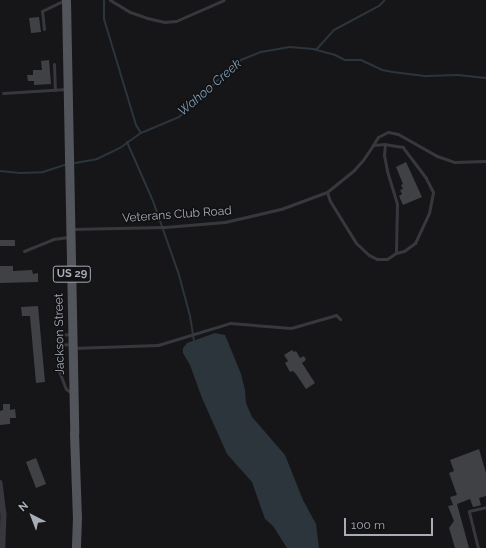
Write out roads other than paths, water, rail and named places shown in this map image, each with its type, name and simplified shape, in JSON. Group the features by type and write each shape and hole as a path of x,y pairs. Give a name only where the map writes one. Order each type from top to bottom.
{"main road":[{"name":"Jackson Street","path":"66,0 73,394 77,517 76,548"}],"street":[{"path":"0,487 4,514 3,548"}],"lane":[{"path":"44,29 42,11 66,0"},
{"path":"110,0 130,12 164,22 176,21 224,0"},
{"path":"54,64 55,90"},
{"path":"3,93 68,89"},
{"name":"Veterans Club Road","path":"24,251 71,233 225,222 280,210 327,192 363,160 378,137 388,132 398,134 437,156 454,162 486,161"},
{"path":"327,192 330,201 356,243 369,255 377,259 387,259 396,253 404,251 415,242 429,212 433,192 426,178 403,147 385,144 373,145"},
{"path":"385,144 384,155 387,171 397,204 396,253"},
{"path":"58,345 158,345 230,323 291,328 336,315 340,319"},
{"path":"72,334 59,336 58,345 59,371 66,389 73,394"},
{"path":"478,548 469,511 486,507"}],"waterway":[{"path":"104,0 104,19 136,125 141,133"},
{"name":"Wahoo Creek","path":"316,50 334,30 379,6 385,0"},
{"name":"Wahoo Creek","path":"75,163 97,159 120,148 141,133 179,117 241,60 261,52 290,47 313,49 335,55 345,60 361,60 382,70 393,72 427,76 458,75 486,78"},
{"path":"127,142 153,201 179,275 190,316 194,340"},
{"name":"Wahoo Creek","path":"0,171 20,173 43,172 65,165"}]}
